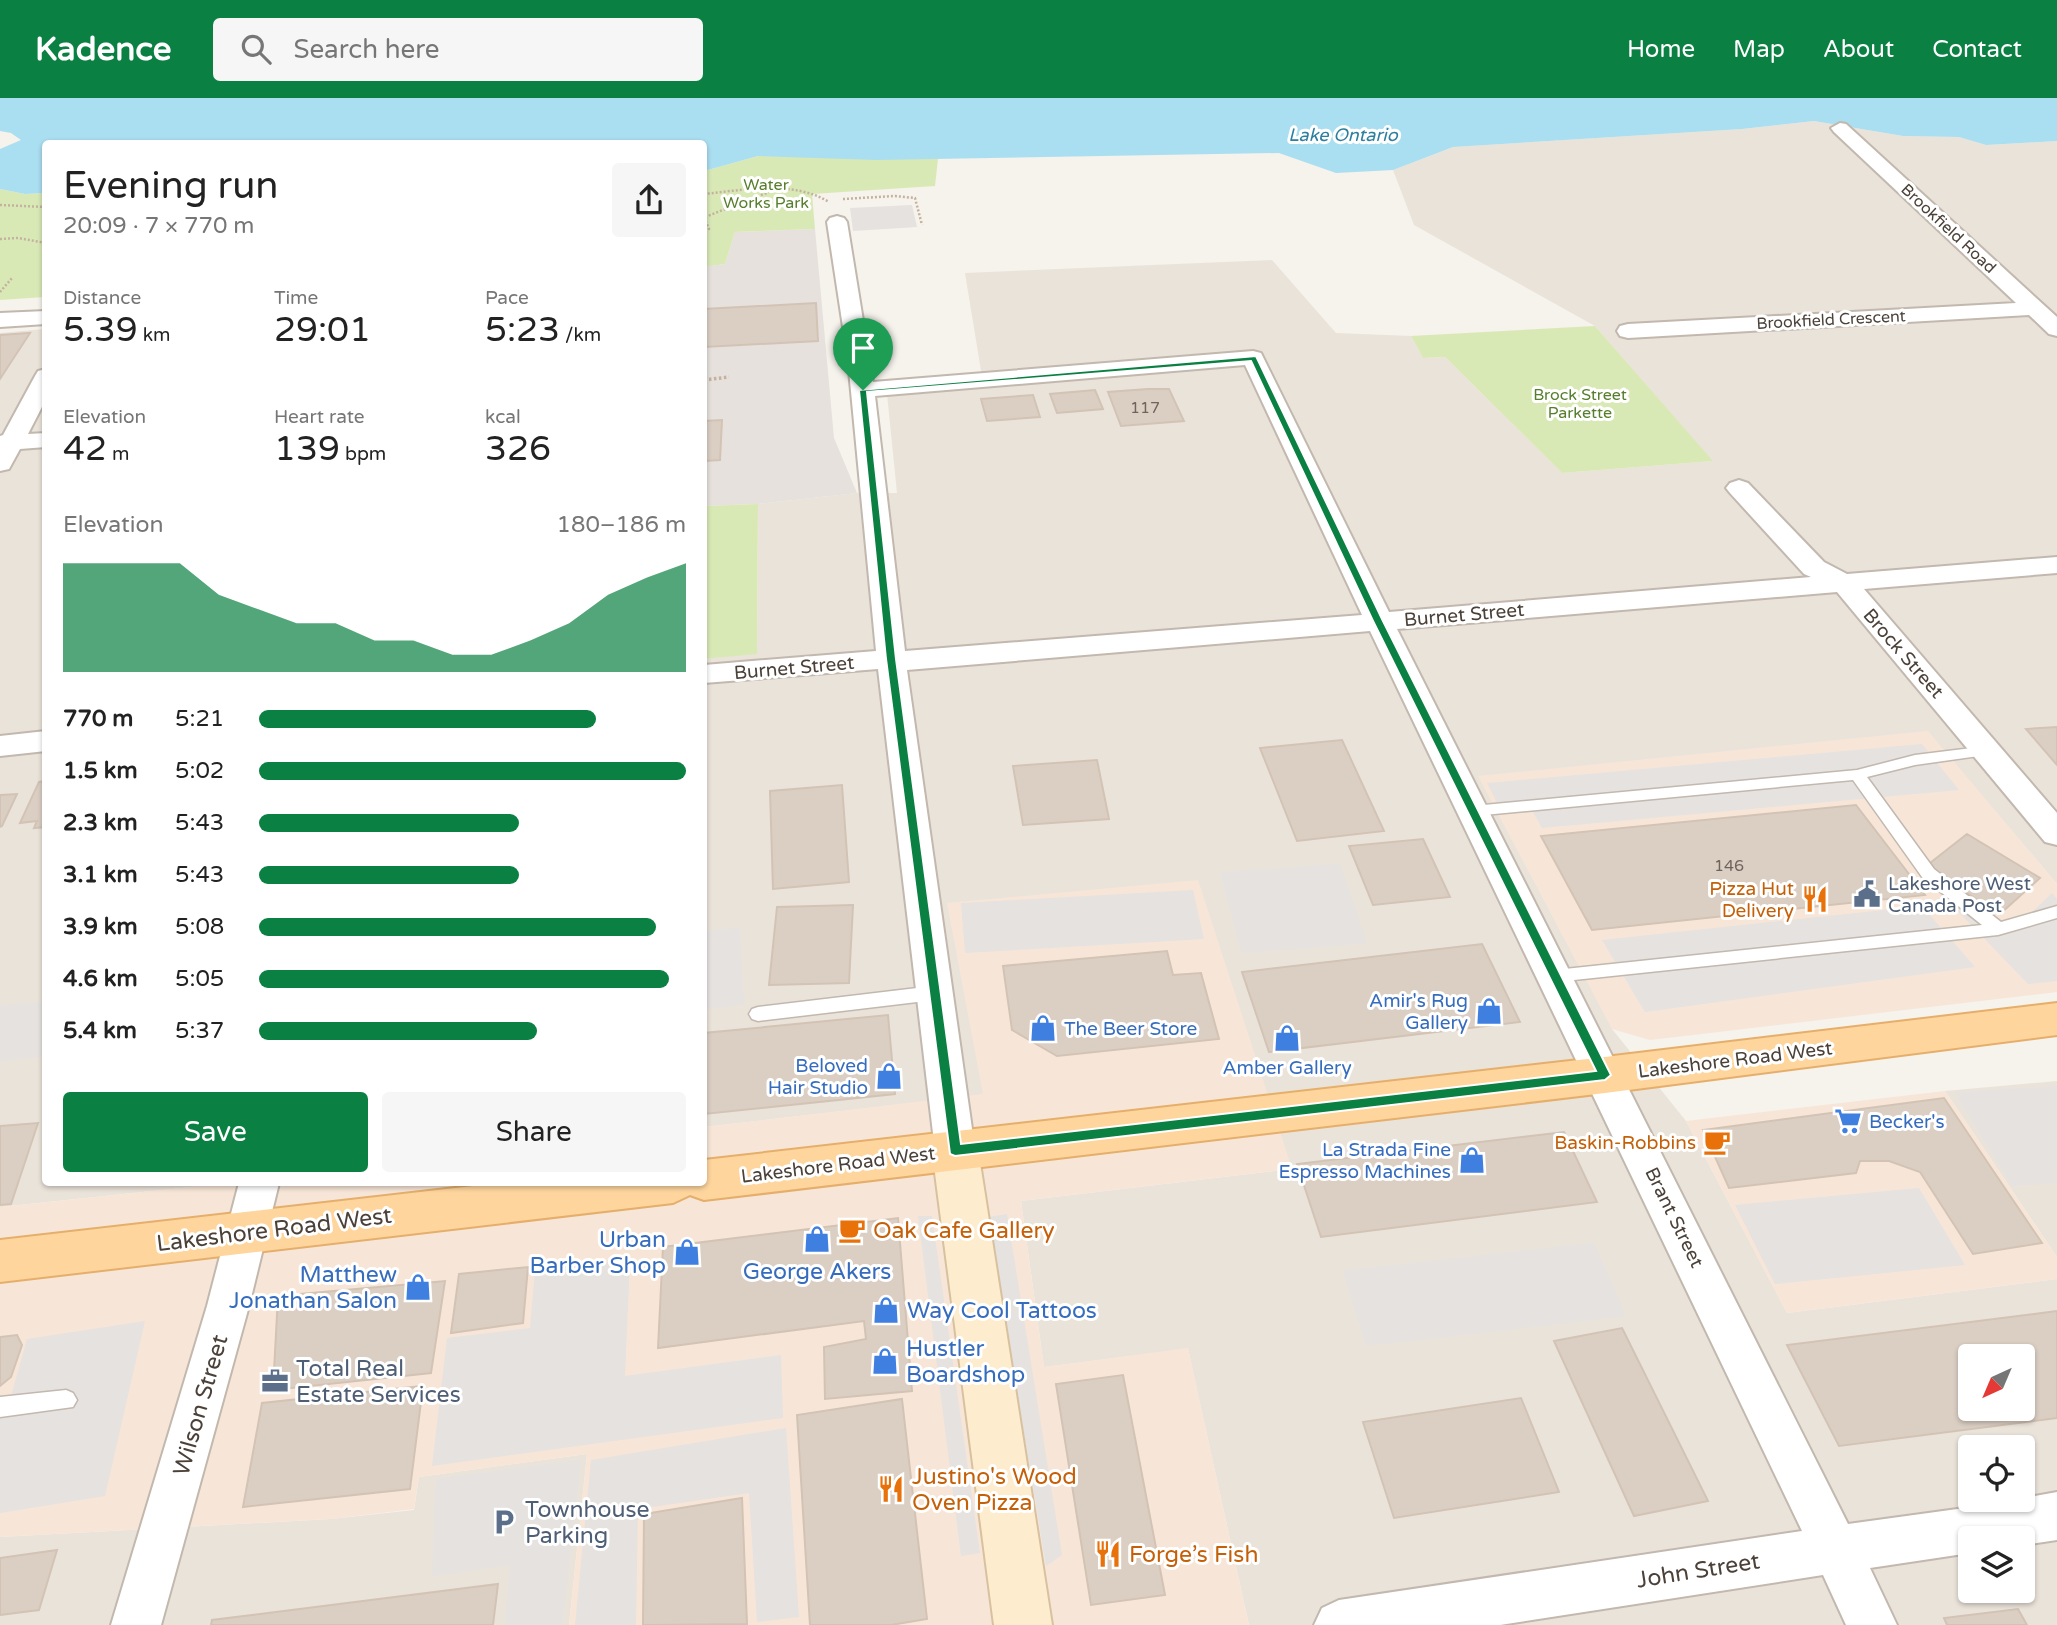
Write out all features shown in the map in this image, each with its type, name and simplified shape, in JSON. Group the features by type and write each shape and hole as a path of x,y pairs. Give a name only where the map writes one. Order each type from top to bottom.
{"main road":[{"name":"Lakeshore Road West","path":"707,1180 1605,1075 2057,1019"},
{"path":"955,1150 1023,1625"},
{"name":"Lakeshore Road West","path":"0,1261 647,1186"}],"street":[{"name":"Brookfield Road","path":"1840,128 2057,329"},
{"path":"832,211 863,390 891,659 955,1150"},
{"name":"Brookfield Crescent","path":"1628,331 2035,308"},
{"path":"0,320 42,317"},
{"name":"Brant Street","path":"863,390 1253,358 1378,621 1605,1075 1872,1625"},
{"path":"4,450 42,383"},
{"path":"4,450 42,441"},
{"name":"Brock Street","path":"1739,488 1814,568 1845,584 2056,831"},
{"name":"Burnet Street","path":"707,674 891,659 925,660 2057,565"},
{"path":"0,746 42,741"},
{"name":"Wilson Street","path":"136,1625 247,1233 257,1186"},
{"name":"John Street","path":"1339,1625 2057,1516"}],"lane":[{"path":"1473,811 1857,775 1914,760 1988,751"},
{"path":"1857,775 1928,873 1998,929"},
{"path":"1555,976 1998,929 2057,912"},
{"path":"758,1014 934,993"},
{"path":"0,1407 66,1400"}],"path":[{"path":"707,216 772,191"},
{"path":"707,194 807,191 832,211 895,196 915,198 922,225"},
{"path":"0,205 42,207"},
{"path":"0,239 18,238 42,242"},
{"path":"0,292 12,278"},
{"path":"707,380 729,377"}],"shaded area":[{"path":"1814,121 1903,136 1959,137 1986,145 2057,141 2057,884 1927,731 1612,1029 1686,1121 1787,1313 2057,1279 2057,1625 1249,1625 1188,1349 1044,1367 1021,1201 1292,1169 984,1095 707,1127 707,659 757,653 758,504 857,493 897,493 887,394 983,383 965,273 1272,260 1336,333 1411,336 1423,358 1445,357 1562,473 1712,461 1595,326 1414,225 1393,170 1453,147 1742,129"},
{"path":"912,205 917,227 853,231 850,208"},
{"path":"815,229 834,438 857,493 758,504 707,506 707,267 725,264 735,232"},
{"path":"42,329 42,1186 200,1186 0,1207 0,333"},
{"path":"1928,731 2057,884 2057,992 1650,1040 1612,1029 1478,776"},
{"path":"1922,744 1959,790 1542,828 1530,807 1500,809 1487,783"},
{"path":"1340,864 1367,943 1242,953 1220,873"},
{"path":"1198,880 1292,1169 1021,1201 1044,1367 1188,1348 1249,1625 569,1625 587,1454 419,1477 414,1509 331,1519 0,1537 0,1207 200,1186 707,1186 707,1127 983,1094 947,903"},
{"path":"1193,890 1204,939 965,953 961,903"},
{"path":"2052,893 2057,899 2057,981 2028,984 1950,903 1957,894 2015,928"},
{"path":"1922,906 1975,967 1645,1012 1602,940"},
{"path":"739,927 744,1004 707,1010 707,932"},
{"path":"42,1002 42,1056 0,1061 0,1006"},
{"path":"2057,1081 2057,1257 1945,1091"},
{"path":"2057,1086 2057,1183 2012,1186 1955,1093"},
{"path":"1945,1091 2057,1257 2057,1279 1787,1313 1686,1121"},
{"path":"1919,1188 1965,1265 1775,1284 1735,1205"},
{"path":"1007,1214 1062,1555 1046,1566 988,1217"},
{"path":"918,1216 932,1216 980,1553 961,1556"},
{"path":"1594,1243 1626,1316 1366,1346 1343,1271"},
{"path":"630,1259 625,1376 781,1355 783,1418 432,1466 447,1338 530,1328 535,1270"},
{"path":"145,1321 105,1496 0,1513 0,1408 8,1407 27,1339"},
{"path":"786,1428 799,1617 757,1622 749,1493 638,1509 636,1625 575,1625 591,1460"},
{"path":"587,1454 569,1625 0,1625 0,1537 331,1519 414,1510 419,1477"},
{"name":"Townhouse Parking","path":"581,1460 562,1625 505,1625 510,1565 432,1576 436,1479"}],"green space":[{"name":"Water Works Park","path":"758,156 938,159 935,186 812,194 815,229 735,232 725,264 707,267 707,170"},
{"path":"0,189 25,194 42,193 42,297 0,300"},
{"name":"Brock Street Parkette","path":"1595,326 1713,461 1562,473 1445,357 1423,358 1411,336"},
{"path":"758,504 757,654 707,659 707,506"}],"water":[{"name":"Lake Ontario","path":"0,98 2057,98 2057,141 1986,145 1959,137 1903,136 1814,121 1742,129 1453,147 1393,170 1336,173 1279,153 877,160 758,156 707,170 707,140 42,140 42,193 25,194 0,189 0,149 21,140 11,133 0,131"}],"building":[{"path":"816,303 818,341 707,347 707,309"},
{"path":"30,333 0,379 0,335"},
{"path":"1169,389 1184,421 1121,426 1108,392"},
{"path":"1095,390 1103,409 1057,413 1050,394"},
{"path":"1033,395 1040,417 987,421 981,399"},
{"path":"722,420 720,460 707,461 707,421"},
{"path":"2057,727 2057,765 2026,729"},
{"path":"1342,740 1384,831 1297,841 1260,748"},
{"path":"1097,760 1109,819 1023,825 1013,766"},
{"path":"39,782 42,782 42,827 34,828 37,821 20,823"},
{"path":"842,785 849,882 773,889 770,791"},
{"path":"17,794 2,826 0,827 0,795"},
{"path":"1856,805 1925,895 1592,930 1541,836"},
{"path":"1967,834 2040,878 2000,914 1935,873 1930,863"},
{"path":"1423,839 1450,897 1373,905 1349,846"},
{"path":"853,905 849,983 769,985 777,907"},
{"path":"1482,944 1520,1022 1269,1052 1242,972"},
{"path":"1167,951 1173,975 1201,973 1219,1039 1057,1056 1012,1030 1003,966"},
{"path":"888,1015 895,1094 707,1114 707,1033"},
{"path":"1944,1098 2042,1243 1973,1254 1920,1172 1889,1161 1860,1161 1856,1173 1729,1188 1703,1130"},
{"path":"38,1123 11,1204 0,1205 0,1126"},
{"path":"1564,1132 1597,1202 1321,1237 1297,1164"},
{"path":"898,1218 912,1391 825,1399 824,1347 866,1339 864,1321 658,1348 663,1247"},
{"path":"528,1267 523,1323 451,1333 459,1274"},
{"path":"445,1281 431,1373 273,1390 278,1296"},
{"path":"2057,1311 2057,1418 2035,1421 2035,1344 1958,1344 1958,1421 2034,1421 1839,1446 1787,1345"},
{"path":"1622,1328 1708,1501 1634,1516 1554,1341"},
{"path":"17,1335 22,1345 11,1377 0,1386 0,1337"},
{"path":"1123,1375 1165,1595 1091,1605 1056,1384"},
{"path":"423,1386 410,1489 243,1507 262,1403"},
{"path":"1521,1398 1559,1492 1394,1518 1363,1422"},
{"path":"902,1399 927,1619 891,1625 810,1625 797,1415"},
{"path":"742,1498 747,1624 643,1625 644,1514"},
{"path":"57,1550 39,1610 0,1615 0,1558"},
{"path":"498,1584 493,1625 211,1625 212,1620"},
{"path":"2018,1609 2027,1625 1947,1625 1944,1618"}],"place":[{"name":"Lakeshore West Canada Post","path":"1867,894"},
{"name":"Pizza Hut Delivery","path":"1815,899"},
{"name":"Amir's Rug Gallery","path":"1489,1011"},
{"name":"The Beer Store","path":"1043,1028"},
{"name":"Amber Gallery","path":"1287,1038"},
{"name":"Beloved Hair Studio","path":"889,1076"},
{"name":"Becker's","path":"1848,1121"},
{"name":"Baskin-Robbins","path":"1717,1142"},
{"name":"La Strada Fine Espresso Machines","path":"1472,1160"},
{"name":"Oak Cafe Gallery","path":"852,1230"},
{"name":"George Akers","path":"817,1239"},
{"name":"Urban Barber Shop","path":"687,1252"},
{"name":"Matthew Jonathan Salon","path":"418,1287"},
{"name":"Way Cool Tattoos","path":"886,1310"},
{"name":"Hustler Boardshop","path":"885,1361"},
{"name":"Total Real Estate Services","path":"275,1381"},
{"name":"Justino's Wood Oven Pizza","path":"891,1489"},
{"name":"Townhouse Parking","path":"504,1522"},
{"name":"Forge’s Fish","path":"1108,1554"}],"route":[{"path":"1253,358 1378,621 1605,1075 955,1150 891,659 863,390 1253,358"}]}
